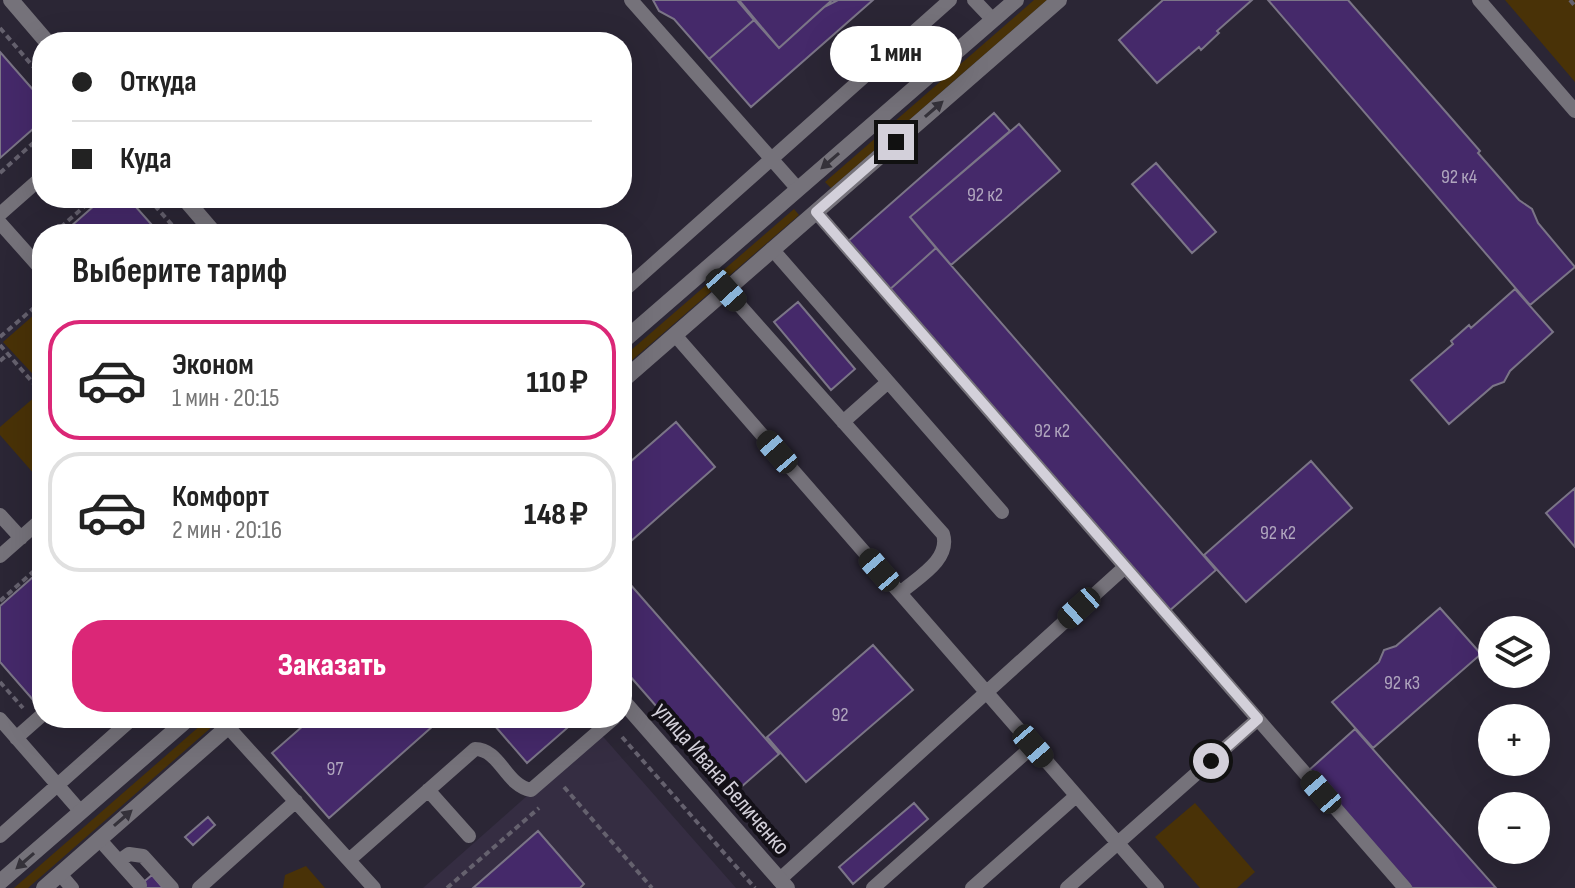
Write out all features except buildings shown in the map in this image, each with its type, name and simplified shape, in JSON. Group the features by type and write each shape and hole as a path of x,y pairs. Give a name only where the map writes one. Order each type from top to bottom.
{"street":[{"path":"11,0 38,32"},
{"path":"632,333 1016,0"},
{"path":"632,372 1059,0"},
{"path":"193,208 206,224"},
{"name":"улица Ивана Беличенко","path":"632,715 783,884"},
{"path":"0,882 178,728"},
{"path":"44,888 226,728"}],"lane":[{"path":"631,0 798,189"},
{"path":"632,283 950,0"},
{"path":"974,0 993,20"},
{"path":"1479,0 1575,111"},
{"path":"0,214 32,186"},
{"path":"816,212 1405,888"},
{"path":"0,223 32,259"},
{"path":"772,249 1002,512"},
{"path":"726,290 943,534 946,543 939,559 900,593"},
{"path":"675,335 1157,888"},
{"path":"843,422 888,382"},
{"path":"0,515 21,538"},
{"path":"0,556 32,528"},
{"path":"783,884 986,692 1125,567"},
{"path":"16,738 32,718"},
{"path":"1067,888 1258,719"},
{"path":"0,720 81,812"},
{"path":"0,836 122,728"},
{"path":"238,728 296,801 374,888"},
{"path":"349,860 475,749 487,751 520,787 531,790 602,728"},
{"path":"873,888 1033,746"},
{"path":"428,790 469,836"},
{"path":"972,888 1076,796"},
{"path":"199,888 296,801"},
{"path":"99,839 140,885"},
{"path":"119,861 129,854 143,856 172,888"},
{"path":"60,874 72,888"}],"path":[{"path":"1570,0 1575,6"},
{"path":"0,28 32,65"},
{"path":"0,173 32,144"},
{"path":"64,224 83,208"},
{"path":"157,208 171,224"},
{"path":"0,337 32,310"},
{"path":"0,345 32,380"},
{"path":"0,361 8,354"},
{"path":"0,601 32,573"},
{"path":"0,682 32,711"},
{"path":"611,747 622,737 755,888"},
{"path":"564,787 652,888"},
{"path":"447,888 540,807"}],"shaded area":[{"path":"1034,0 1047,0 831,188 825,182"},
{"path":"1505,0 1575,0 1575,82"},
{"path":"794,209 799,215 632,360 632,349"},
{"path":"32,317 32,373 3,342"},
{"path":"32,399 32,472 0,435 0,427"},
{"path":"198,728 211,728 28,888 14,888"},
{"path":"599,732 736,888 423,888"},
{"path":"1195,803 1255,872 1237,888 1200,888 1155,837"},
{"path":"306,866 325,888 283,888 285,875"}],"route":[{"path":"896,142 816,212 1258,719 1211,761"}]}
